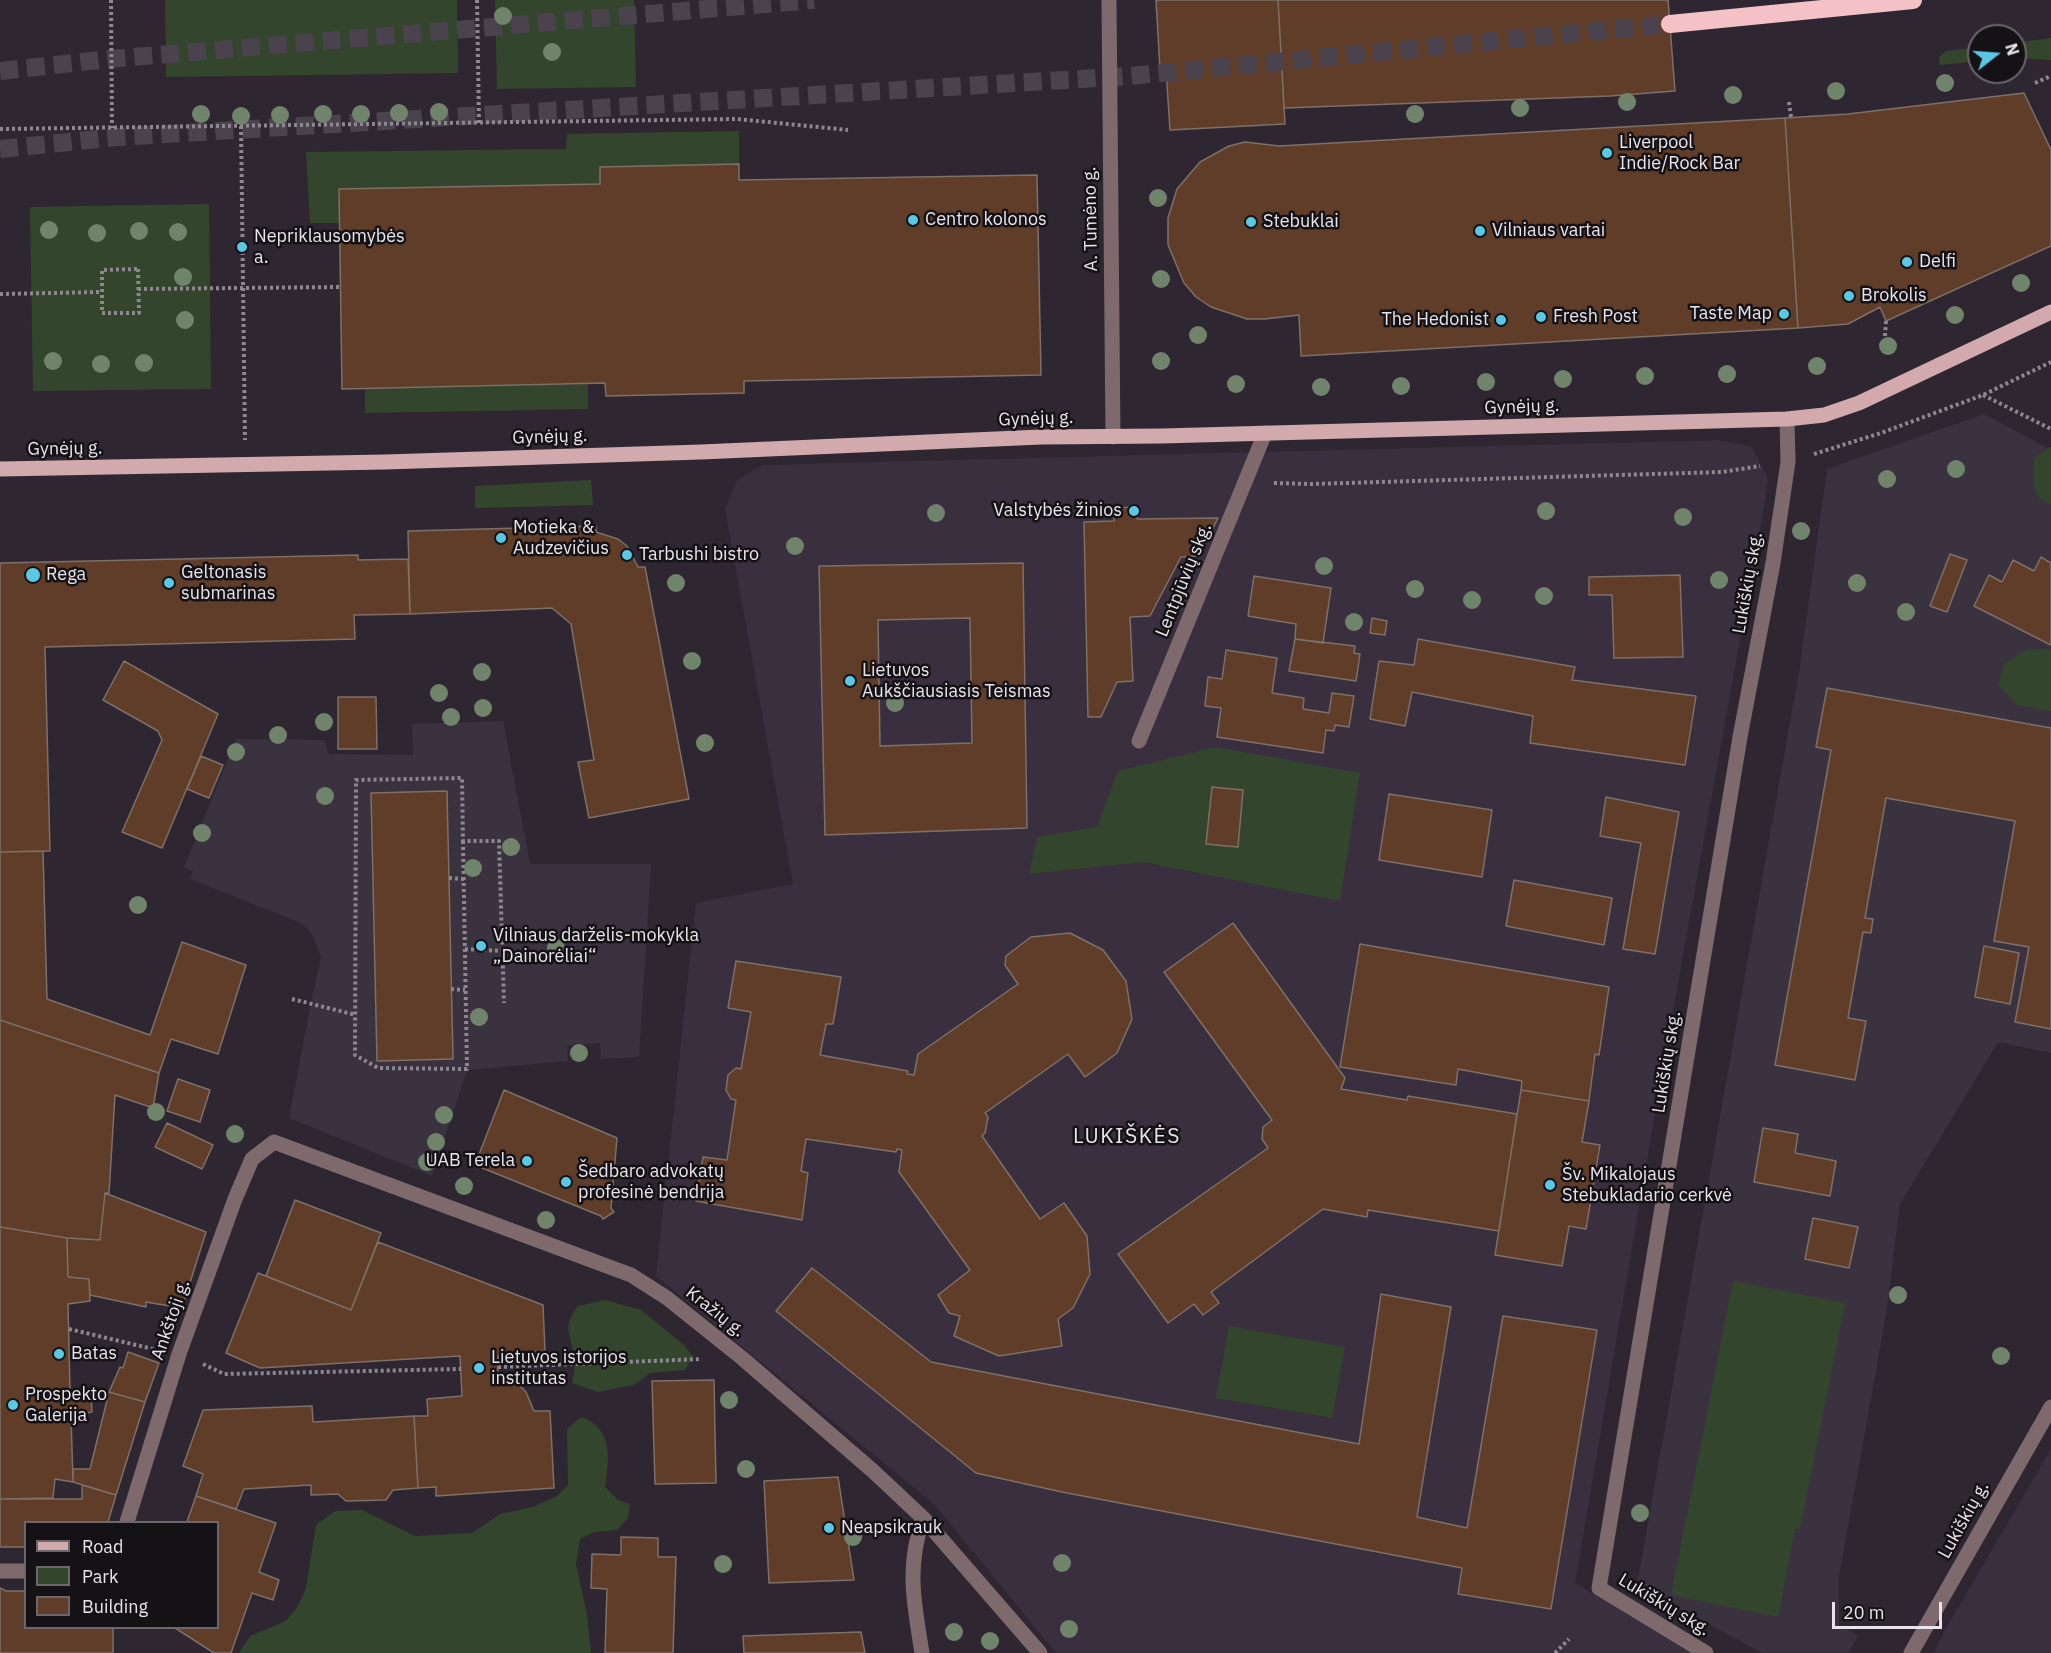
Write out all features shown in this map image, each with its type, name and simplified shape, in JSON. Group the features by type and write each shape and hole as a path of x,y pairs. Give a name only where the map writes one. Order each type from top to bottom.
{"highway":[{"path":"1670,24 1913,0"}],"main road":[{"name":"Gynėjų g.","path":"0,469 246,465 677,453 1041,437 1787,419 1824,415 1859,403 2051,312"}],"street":[{"name":"A. Tumėno g.","path":"1109,0 1113,437"},
{"name":"Lukiškių skg.","path":"1706,1653 1599,1588 1738,748 1773,563 1788,462 1787,419"},
{"name":"Lentpjūvių skg.","path":"1139,741 1265,433"},
{"name":"Ankštoji g.","path":"127,1521 179,1354 235,1199 252,1159 274,1142"},
{"name":"Kražių g.","path":"274,1142 631,1275 667,1298 742,1358 873,1471 923,1518 1040,1653"},
{"name":"Lukiškių g.","path":"1911,1653 2051,1407"},
{"path":"922,1653 912,1589 916,1538 923,1518"},
{"path":"0,1571 24,1571"}],"path":[{"path":"111,0 112,128"},
{"path":"477,0 479,123"},
{"path":"2035,83 2051,76"},
{"path":"1789,102 1791,117"},
{"path":"0,129 737,119 848,130"},
{"path":"241,126 246,465"},
{"path":"138,269 138,289 139,313 102,313 102,270 138,269"},
{"path":"138,289 340,286"},
{"path":"0,294 102,292"},
{"path":"1885,336 1886,321"},
{"path":"1245,482 1311,484 1722,472 1788,462 1881,434 1983,395 2051,362"},
{"path":"1983,395 2051,429"},
{"path":"462,778 464,879 467,1069 378,1068 355,1055 356,780 462,778"},
{"path":"463,841 499,841 504,1003"},
{"path":"449,878 464,879"},
{"path":"465,949 502,951"},
{"path":"451,989 465,990"},
{"path":"292,999 356,1015"},
{"path":"69,1329 179,1354 224,1374 461,1369"},
{"path":"498,1367 742,1358"},
{"path":"1555,1653 1569,1639"}],"shaded area":[{"path":"1984,414 2051,450 2051,1053 1998,1042 1900,1204 1886,1315 1839,1576 1839,1625 1858,1636 1848,1653 1762,1653 1637,1585 1800,666 1827,469"},
{"path":"1720,440 1752,447 1768,479 1750,600 1739,645 1662,1072 1575,1583 1693,1653 1056,1653 934,1504 656,1276 696,903 793,884 725,509 737,480 763,465"},
{"name":"Vilniaus darželis-mokykla „Dainorėliai“","path":"503,721 530,864 651,864 639,1057 601,1059 600,1043 567,1046 568,1061 467,1070 432,1176 289,1118 321,957 313,936 305,926 296,921 190,879 193,871 184,868 236,739 324,740 329,754 413,755 412,724"},
{"path":"2051,1449 2051,1653 1934,1653 1945,1630"}],"green space":[{"path":"165,0 457,0 458,73 166,77"},
{"path":"495,0 634,0 636,87 497,89"},
{"path":"2051,38 2051,60 2027,59 2027,41"},
{"path":"1967,48 1967,62 1940,65 1939,57 1946,51"},
{"path":"739,131 739,164 600,184 339,189 339,223 310,223 306,152 566,149 567,134"},
{"path":"209,204 211,389 33,391 30,207"},
{"path":"588,384 588,409 365,413 365,389"},
{"path":"2051,447 2051,504 2039,499 2034,485 2034,458"},
{"path":"591,480 593,505 475,508 475,486"},
{"path":"2027,649 2051,650 2051,711 2017,705 1998,685 2004,665"},
{"path":"1216,747 1360,773 1340,901 1143,862 1029,874 1037,837 1097,827 1118,771"},
{"path":"1733,1281 1845,1303 1800,1529 1795,1529 1778,1617 1671,1595"},
{"path":"605,1300 641,1310 684,1345 693,1356 685,1370 650,1373 634,1385 598,1392 572,1383 575,1360 569,1334 570,1318 578,1306"},
{"path":"1229,1326 1345,1347 1332,1418 1216,1398"},
{"path":"581,1417 592,1422 604,1437 608,1455 605,1487 618,1500 630,1504 628,1518 617,1530 594,1532 580,1539 576,1564 587,1615 591,1653 239,1653 250,1636 286,1621 298,1606 306,1588 316,1525 335,1511 362,1510 415,1536 472,1533 500,1514 533,1507 557,1496 568,1485 567,1429"}],"building":[{"path":"1156,0 1278,0 1285,124 1170,130 1166,69 1160,69"},
{"path":"1278,0 1668,0 1675,91 1610,96 1284,108"},
{"path":"2024,93 2051,150 2051,246 1886,321 1880,307 1848,324 1798,328 1785,118 1848,114"},
{"name":"Vilniaus vartai","path":"1785,118 1798,328 1301,356 1299,315 1247,319 1211,307 1196,297 1184,283 1168,245 1168,218 1177,189 1200,162 1229,146 1245,142 1279,146"},
{"path":"739,164 739,180 1037,175 1041,375 744,381 744,393 606,396 605,383 342,389 339,189 600,184 600,167"},
{"path":"1137,507 1137,519 1218,518 1199,556 1181,557 1150,616 1130,617 1133,681 1117,682 1101,717 1088,717 1084,522 1114,521 1114,508"},
{"path":"596,526 596,532 618,539 627,546 638,567 645,567 689,799 589,818 578,762 594,760 571,624 552,608 410,614 408,531"},
{"path":"1950,554 1967,560 1947,612 1930,606"},
{"path":"358,555 358,560 408,559 410,614 354,615 355,639 45,647 50,851 0,852 0,563"},
{"path":"2041,557 2051,563 2051,645 1974,606 1989,575 2002,582 2013,560 2034,571"},
{"name":"Lietuvos Aukščiausiasis Teismas","path":"1023,563 1027,828 825,835 819,566","holes":["970,618 972,743 880,746 878,620"]},
{"path":"1680,575 1683,657 1614,658 1612,595 1589,595 1589,577"},
{"path":"1254,576 1331,588 1323,643 1295,639 1296,624 1248,616"},
{"path":"1372,618 1387,621 1385,635 1370,633"},
{"path":"1295,639 1355,646 1354,653 1360,654 1356,681 1289,671"},
{"path":"1418,639 1575,667 1572,680 1696,696 1685,765 1530,743 1533,716 1412,692 1405,726 1370,719 1379,661 1414,665"},
{"path":"1226,650 1277,658 1272,693 1304,698 1303,709 1329,713 1332,693 1354,696 1349,727 1335,725 1334,731 1326,730 1323,753 1217,737 1221,708 1205,706 1208,677 1222,679"},
{"path":"124,661 218,714 162,848 122,832 162,740 158,731 103,700"},
{"path":"1827,688 2051,728 2051,1029 2015,1022 2029,947 1994,941 2015,821 1886,798 1865,918 1873,919 1871,933 1863,932 1848,1018 1866,1021 1855,1080 1775,1065 1831,750 1816,747"},
{"path":"338,697 376,697 377,749 338,749"},
{"path":"201,756 223,765 209,798 187,789"},
{"path":"1212,787 1243,790 1238,847 1206,844"},
{"path":"447,791 453,1059 377,1061 371,793"},
{"path":"1389,794 1492,810 1482,877 1379,860"},
{"path":"1606,797 1679,812 1655,954 1623,949 1641,843 1600,836"},
{"path":"43,851 47,999 150,1035 182,942 246,965 218,1054 171,1039 159,1073 0,1020 0,852"},
{"path":"1514,880 1612,898 1604,945 1506,926"},
{"path":"1233,923 1345,1078 1341,1089 1407,1100 1408,1096 1517,1114 1499,1231 1368,1210 1367,1217 1323,1209 1211,1292 1219,1303 1203,1315 1194,1304 1168,1323 1118,1254 1268,1148 1262,1139 1263,1127 1272,1120 1164,972"},
{"path":"1070,933 1103,950 1126,981 1132,1019 1117,1053 1085,1077 1068,1054 985,1113 988,1117 985,1133 982,1136 1040,1219 1064,1203 1087,1236 1090,1274 1073,1308 1058,1319 1062,1346 999,1356 954,1336 960,1316 949,1313 938,1295 970,1270 899,1172 902,1150 897,1149 896,1152 806,1139 801,1171 808,1173 802,1220 696,1201 703,1157 727,1160 736,1100 731,1099 726,1090 728,1075 736,1068 741,1069 751,1012 728,1008 736,961 841,977 833,1024 826,1024 820,1055 908,1071 907,1074 914,1075 918,1054 1018,984 1005,965 1006,956 1031,937"},
{"path":"1360,944 1609,987 1599,1055 1595,1054 1589,1101 1521,1090 1522,1081 1458,1069 1456,1085 1340,1067"},
{"path":"1984,946 2019,953 2010,1004 1975,997"},
{"path":"0,1020 159,1073 153,1108 115,1095 109,1193 105,1193 100,1240 67,1238 0,1227"},
{"path":"178,1079 210,1090 200,1122 167,1111"},
{"path":"504,1090 617,1138 611,1208 614,1212 603,1219 601,1216 475,1165"},
{"name":"Šv. Mikalojaus Stebukladario cerkvė","path":"1521,1090 1589,1101 1582,1142 1600,1145 1586,1229 1569,1226 1562,1266 1495,1255"},
{"path":"167,1123 213,1145 202,1169 155,1147"},
{"path":"1763,1128 1798,1134 1795,1153 1836,1161 1830,1196 1754,1182"},
{"path":"105,1193 206,1232 182,1308 146,1302 146,1307 90,1295 89,1279 68,1277 67,1238 100,1240"},
{"path":"295,1200 381,1233 351,1310 266,1276"},
{"path":"1813,1218 1858,1227 1849,1268 1805,1259"},
{"path":"0,1227 67,1238 68,1277 89,1279 90,1301 68,1304 70,1391 91,1393 92,1412 71,1416 73,1482 55,1479 53,1498 0,1499"},
{"name":"Lietuvos istorijos institutas","path":"378,1242 543,1305 545,1351 498,1356 498,1380 519,1385 526,1392 534,1411 550,1411 554,1488 436,1496 436,1487 418,1488 414,1416 428,1416 427,1399 462,1396 460,1356 260,1368 226,1353 258,1273 351,1310"},
{"path":"812,1268 931,1362 1359,1444 1381,1294 1451,1307 1417,1517 1467,1528 1503,1316 1597,1330 1551,1609 1458,1594 1462,1568 1062,1492 976,1473 776,1311"},
{"path":"128,1352 159,1363 145,1402 109,1392 120,1367 123,1368"},
{"path":"714,1380 716,1483 655,1484 652,1381"},
{"path":"109,1392 145,1402 116,1495 73,1482 73,1469 90,1469"},
{"path":"312,1406 313,1422 414,1416 418,1488 393,1490 386,1500 346,1501 338,1494 311,1495 311,1485 244,1489 236,1509 196,1496 203,1474 183,1466 203,1410"},
{"path":"838,1477 854,1580 769,1583 764,1481"},
{"path":"82,1485 116,1495 108,1521 24,1521 24,1547 0,1547 0,1499 82,1499"},
{"path":"196,1496 276,1523 259,1572 279,1580 273,1600 252,1593 231,1653 214,1653 177,1629 219,1629 219,1521 187,1521"},
{"path":"621,1537 658,1538 658,1557 676,1557 673,1653 605,1653 607,1589 591,1588 592,1554 621,1555"},
{"path":"0,1588 6,1591 24,1591 24,1629 113,1629 113,1653 0,1653"},
{"path":"861,1632 865,1653 744,1653 743,1636"}],"tunnel":[{"path":"0,71 109,59 814,0"},
{"path":"0,149 118,137 1130,76 1670,24"}],"place":[{"name":"Liverpool Indie/Rock Bar","path":"1607,153"},
{"name":"Centro kolonos","path":"913,220"},
{"name":"Stebuklai","path":"1251,222"},
{"name":"Vilniaus vartai","path":"1480,231"},
{"name":"Nepriklausomybės a.","path":"242,247"},
{"name":"Delfi","path":"1907,262"},
{"name":"Brokolis","path":"1849,296"},
{"name":"Taste Map","path":"1784,314"},
{"name":"Fresh Post","path":"1541,317"},
{"name":"The Hedonist","path":"1501,320"},
{"name":"Valstybės žinios","path":"1134,511"},
{"name":"Motieka & Audzevičius","path":"501,538"},
{"name":"Tarbushi bistro","path":"627,555"},
{"name":"Rega","path":"33,575"},
{"name":"Geltonasis submarinas","path":"169,583"},
{"name":"Lietuvos Aukščiausiasis Teismas","path":"850,681"},
{"name":"Vilniaus darželis-mokykla „Dainorėliai“","path":"481,946"},
{"name":"UAB Terela","path":"527,1161"},
{"name":"Šedbaro advokatų profesinė bendrija","path":"566,1182"},
{"name":"Šv. Mikalojaus Stebukladario cerkvė","path":"1550,1185"},
{"name":"Batas","path":"59,1354"},
{"name":"Lietuvos istorijos institutas","path":"479,1368"},
{"name":"Prospekto Galerija","path":"13,1405"},
{"name":"Neapsikrauk","path":"829,1528"}],"district":[{"name":"LUKIŠKĖS","path":"1127,1137"}]}
